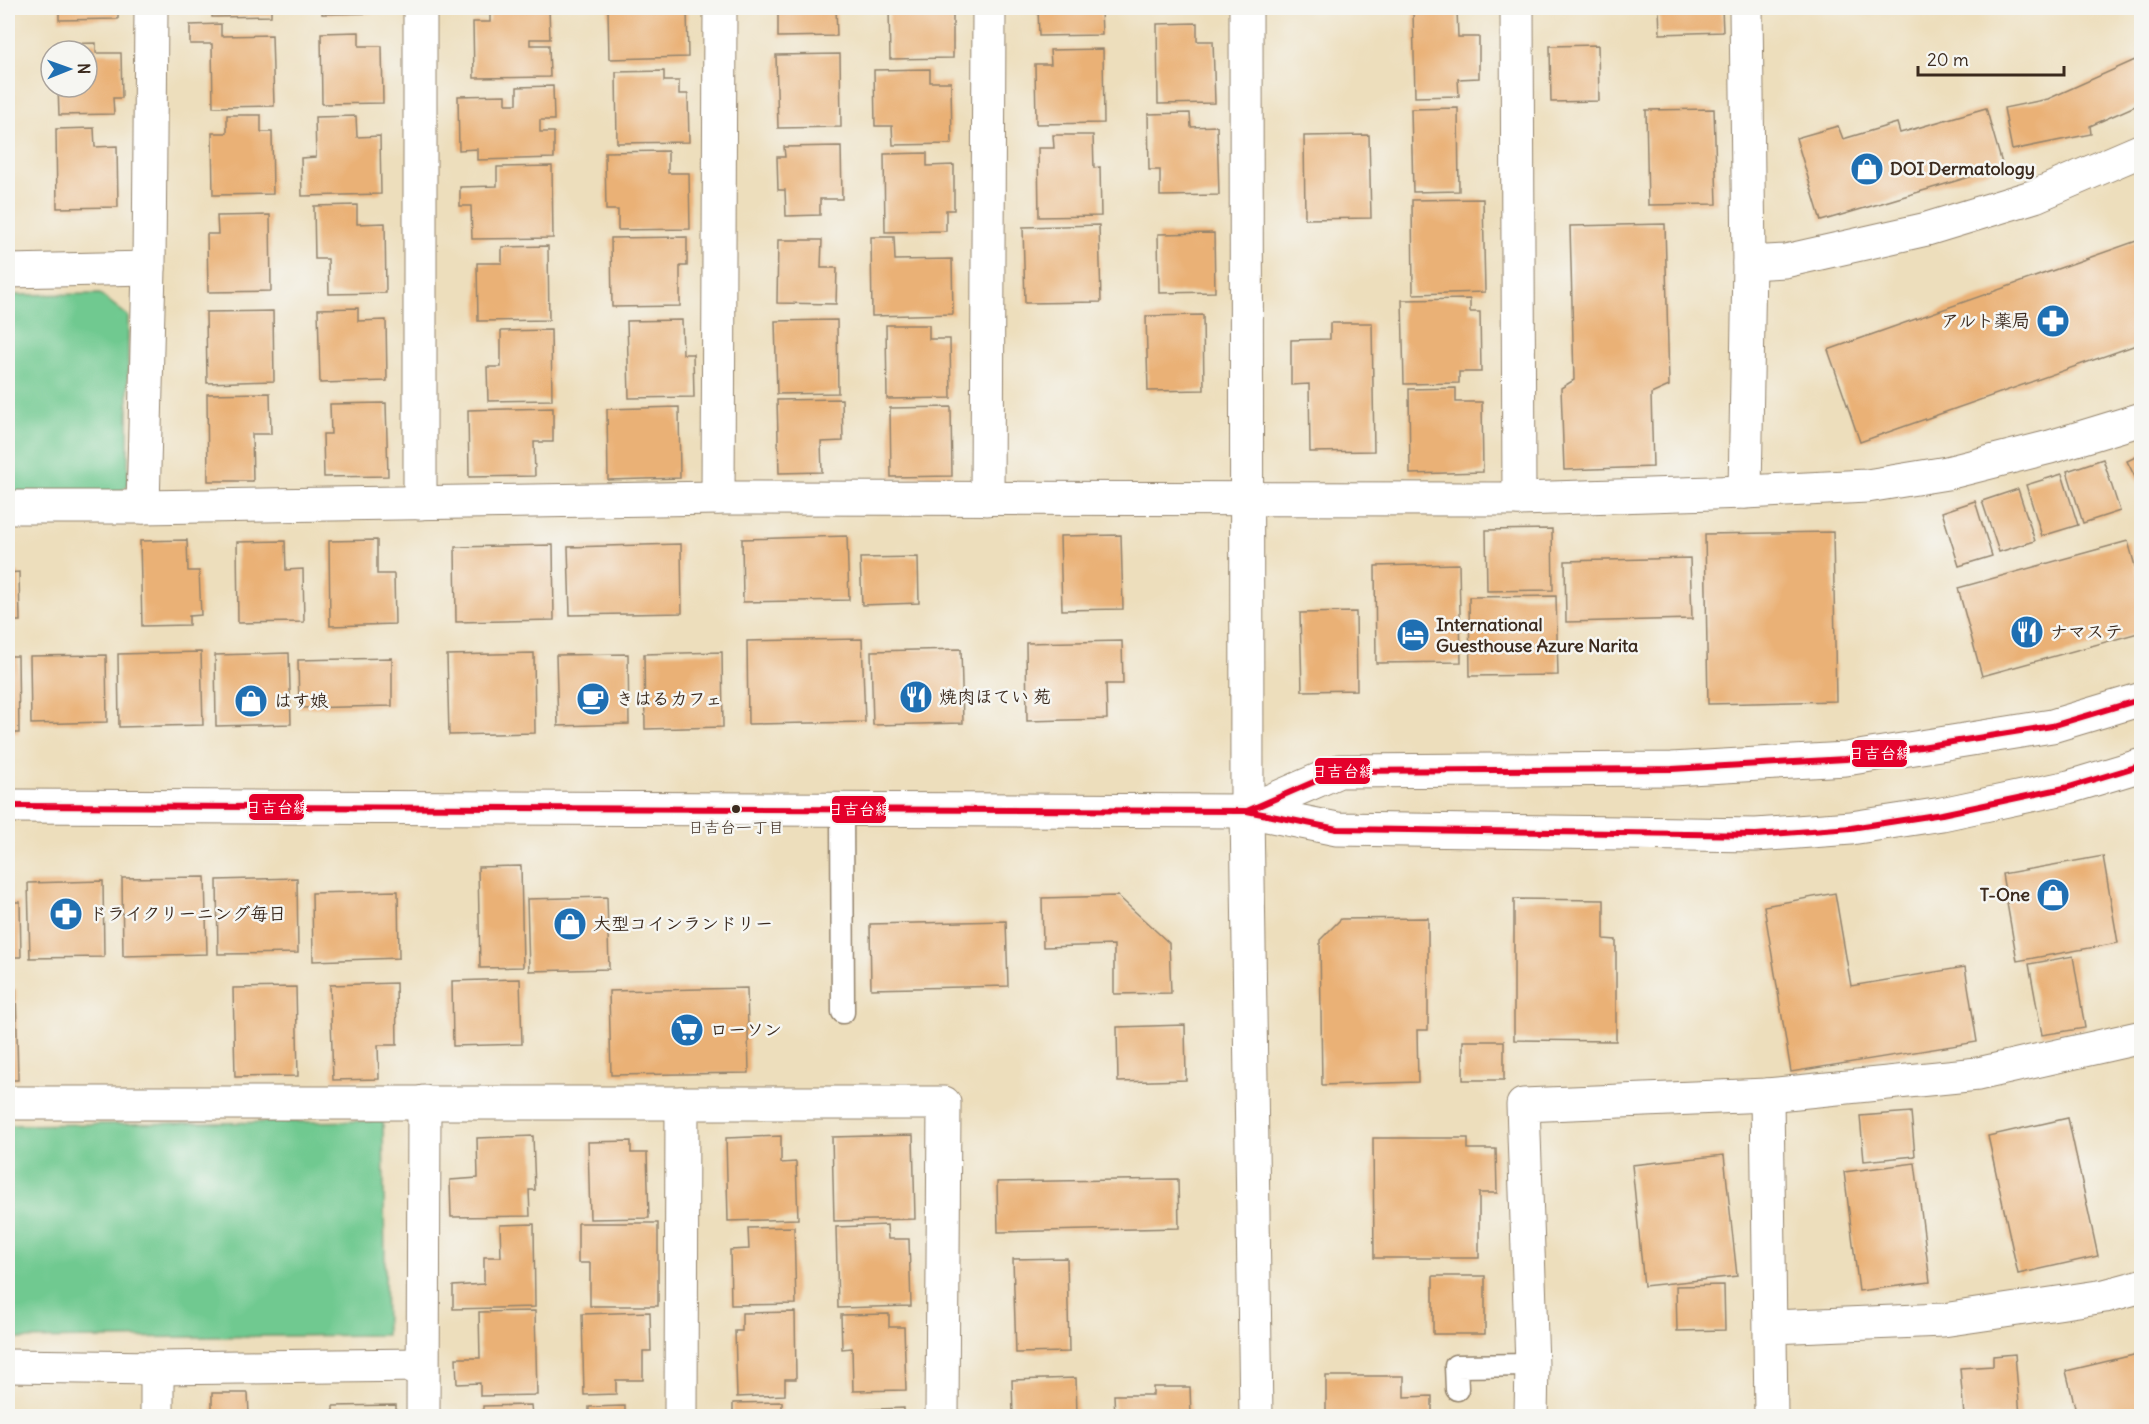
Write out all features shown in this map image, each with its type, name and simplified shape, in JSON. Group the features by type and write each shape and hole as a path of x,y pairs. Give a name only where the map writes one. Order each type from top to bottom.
{"street":[{"path":"143,507 152,8"},
{"path":"420,8 420,503"},
{"path":"718,498 720,8"},
{"path":"987,499 989,8"},
{"path":"1246,8 1247,811 1256,1416"},
{"path":"1517,8 1519,499"},
{"path":"1745,492 1749,263 1746,8"},
{"path":"1749,263 1785,261 1927,229 2035,196 2142,150"},
{"path":"8,271 149,268"},
{"path":"8,507 718,498 1519,499 1745,492 1867,486 1947,473 2050,447 2142,420"},
{"path":"1247,811 1339,771 1672,769 1846,759 2052,726 2142,699"},
{"path":"8,806 1247,811 1337,829 1756,835 1851,828 1942,814 2069,787 2142,765"},
{"path":"1531,1416 1532,1365 1523,1105 1767,1095 1978,1074 2142,1037"},
{"path":"1767,1095 1771,1416"},
{"path":"423,1102 423,1416"},
{"path":"8,1103 944,1103 942,1416"},
{"path":"681,1416 682,1103"},
{"path":"1771,1327 1943,1320 2105,1296 2142,1286"},
{"path":"8,1366 157,1368 422,1365"},
{"path":"157,1368 157,1416"}],"lane":[{"path":"842,810 843,1012"},
{"path":"1457,1389 1456,1366 1532,1365"}],"green space":[{"path":"100,294 128,316 128,485 102,508 8,509 8,295"},
{"path":"383,1121 386,1335 8,1339 8,1125"}],"building":[{"path":"59,8 118,8 118,19 59,20"},
{"path":"212,8 271,8 271,16 212,17"},
{"path":"322,8 386,8 386,13 322,14"},
{"path":"490,8 549,8 550,39 530,39 530,45 549,45 550,77 474,78 473,22 490,22"},
{"path":"608,8 687,8 688,57 609,59"},
{"path":"778,8 836,8 837,36 778,37"},
{"path":"889,8 953,8 953,58 890,59"},
{"path":"1038,8 1101,8 1102,35 1039,36"},
{"path":"1160,8 1200,8 1200,10 1160,10"},
{"path":"1659,8 1722,8 1723,32 1660,34"},
{"path":"1457,10 1458,37 1479,37 1479,78 1458,79 1459,96 1415,97 1413,11"},
{"path":"1197,23 1197,41 1213,41 1215,103 1158,104 1157,24"},
{"path":"221,24 221,36 272,35 274,106 213,107 212,44 190,44 190,25"},
{"path":"359,32 359,46 382,46 383,103 322,104 321,33"},
{"path":"1598,45 1599,101 1551,102 1550,46"},
{"path":"1103,49 1104,123 1036,124 1035,64 1051,64 1050,50"},
{"path":"99,53 121,53 122,98 113,98 114,114 59,115 58,99 99,99"},
{"path":"840,54 841,127 778,128 776,55"},
{"path":"2135,60 2142,76 2142,103 2090,126 2091,134 2012,150 2004,108 2048,99"},
{"path":"930,69 930,82 951,82 952,144 893,145 892,126 875,126 874,70"},
{"path":"664,71 664,81 679,81 679,94 688,94 689,142 617,143 616,72"},
{"path":"553,86 554,120 540,120 540,132 554,132 554,158 477,160 477,149 459,150 458,96 506,95 506,104 517,104 517,87"},
{"path":"1458,108 1459,191 1413,192 1411,109"},
{"path":"1986,108 2003,167 1821,221 1796,138 1838,126 1843,139 1897,123 1900,133"},
{"path":"1714,109 1717,204 1648,205 1646,110"},
{"path":"1190,113 1191,127 1217,126 1219,195 1160,196 1160,170 1149,170 1148,114"},
{"path":"227,115 261,115 261,132 272,132 273,194 213,195 212,133 227,133"},
{"path":"356,116 357,137 380,136 381,194 302,196 301,158 316,157 315,117"},
{"path":"94,128 95,147 117,146 118,207 57,208 56,129"},
{"path":"1053,135 1093,135 1094,168 1100,167 1101,216 1039,217 1038,148 1054,148"},
{"path":"1369,135 1371,218 1305,219 1304,136"},
{"path":"841,146 842,199 820,199 820,215 786,216 785,190 778,190 777,157 785,157 784,147"},
{"path":"668,151 668,173 689,173 690,229 618,230 618,210 606,210 605,152"},
{"path":"927,153 927,166 954,165 954,210 946,210 946,231 885,232 884,154"},
{"path":"552,166 553,238 472,239 471,206 460,206 460,187 497,186 497,167"},
{"path":"1483,199 1485,292 1413,294 1412,200"},
{"path":"357,205 357,224 385,223 386,293 329,294 328,259 315,259 314,206"},
{"path":"270,215 271,291 208,292 207,234 218,234 217,216"},
{"path":"1665,224 1669,386 1651,394 1653,467 1564,470 1561,388 1574,380 1570,226"},
{"path":"1099,225 1101,302 1025,303 1023,227"},
{"path":"1214,233 1215,292 1159,293 1158,234"},
{"path":"687,237 687,266 680,266 680,306 612,307 611,238"},
{"path":"871,237 894,237 895,260 952,259 953,314 872,316"},
{"path":"2142,239 2142,343 1860,442 1828,350"},
{"path":"778,240 822,240 821,268 837,268 836,304 777,303"},
{"path":"548,246 549,320 478,321 477,263 502,263 502,247"},
{"path":"1470,299 1470,312 1480,312 1481,372 1459,372 1459,383 1404,384 1402,300"},
{"path":"358,308 358,321 386,320 387,381 320,383 318,309"},
{"path":"273,311 274,381 207,383 206,312"},
{"path":"1203,315 1204,390 1148,391 1146,316"},
{"path":"682,320 683,354 693,354 694,397 629,398 627,321"},
{"path":"837,320 838,393 777,394 775,321"},
{"path":"1330,323 1372,323 1374,451 1310,452 1309,384 1291,385 1291,340 1330,339"},
{"path":"886,325 929,325 929,339 950,339 951,398 887,399"},
{"path":"551,330 552,400 488,401 487,367 501,367 501,331"},
{"path":"1456,388 1456,402 1482,402 1483,472 1410,474 1409,389"},
{"path":"270,393 271,434 252,434 253,481 208,481 207,394"},
{"path":"842,399 843,441 821,442 822,472 779,473 777,400"},
{"path":"386,403 388,476 324,477 323,434 331,434 330,404"},
{"path":"679,407 680,478 608,480 607,409"},
{"path":"951,407 952,476 891,477 890,408"},
{"path":"553,408 553,442 534,442 535,476 469,477 468,410"},
{"path":"2142,454 2142,491 2127,461"},
{"path":"2103,459 2120,511 2083,523 2067,471"},
{"path":"2062,474 2078,525 2042,536 2026,485"},
{"path":"2018,489 2035,541 1999,552 1982,501"},
{"path":"1975,501 1992,556 1959,566 1942,512"},
{"path":"1552,529 1553,590 1487,591 1486,530"},
{"path":"1833,532 1836,701 1708,704 1705,534"},
{"path":"1121,535 1123,609 1062,610 1060,536"},
{"path":"847,536 849,600 743,602 742,539"},
{"path":"187,540 188,571 199,571 201,615 189,616 189,625 142,626 140,541"},
{"path":"377,540 377,574 394,574 395,624 330,626 329,541"},
{"path":"285,541 286,570 303,569 304,622 238,623 237,542"},
{"path":"2128,541 2142,591 2142,632 1982,676 1958,588"},
{"path":"681,544 682,613 570,615 568,547"},
{"path":"553,545 554,620 456,622 455,547"},
{"path":"918,557 919,603 862,605 860,558"},
{"path":"1690,558 1692,619 1566,622 1565,561"},
{"path":"1459,564 1461,662 1376,663 1375,566"},
{"path":"19,572 20,621 8,621 8,573"},
{"path":"1556,596 1558,675 1470,676 1469,597"},
{"path":"1356,612 1357,690 1302,691 1300,613"},
{"path":"862,639 865,722 748,724 747,641"},
{"path":"1122,641 1123,684 1106,684 1107,719 1027,721 1026,643"},
{"path":"961,649 963,723 873,725 871,651"},
{"path":"201,652 203,725 119,727 118,654"},
{"path":"722,652 723,727 645,729 644,654"},
{"path":"289,653 291,724 216,726 215,655"},
{"path":"534,653 535,733 449,735 447,655"},
{"path":"628,654 629,724 558,726 556,655"},
{"path":"106,655 107,722 31,724 30,656"},
{"path":"8,656 18,656 19,733 8,733"},
{"path":"392,658 392,706 299,708 298,660"},
{"path":"2103,856 2118,943 2017,961 2002,874"},
{"path":"521,866 523,967 480,968 478,867"},
{"path":"205,877 207,954 123,956 122,878"},
{"path":"297,878 298,953 218,954 217,880"},
{"path":"103,881 104,957 30,958 28,883"},
{"path":"398,891 399,958 313,961 312,893"},
{"path":"1835,893 1851,986 1965,967 1977,1042 1791,1072 1764,906"},
{"path":"1118,896 1169,943 1171,993 1114,994 1114,945 1043,947 1042,898"},
{"path":"607,897 609,969 529,971 527,899"},
{"path":"1514,899 1604,900 1604,939 1616,940 1616,1041 1514,1040"},
{"path":"8,902 20,902 21,957 8,957"},
{"path":"1428,918 1428,1030 1417,1030 1418,1082 1322,1085 1320,940 1341,919"},
{"path":"1006,921 1008,986 871,989 870,924"},
{"path":"2073,956 2085,1028 2042,1035 2029,964"},
{"path":"520,979 522,1044 453,1046 452,981"},
{"path":"396,983 397,1045 378,1045 379,1079 333,1080 330,985"},
{"path":"296,987 298,1076 235,1077 233,988"},
{"path":"747,988 749,1073 611,1075 609,991"},
{"path":"8,989 16,989 18,1080 8,1080"},
{"path":"1185,1025 1186,1080 1118,1082 1117,1027"},
{"path":"1463,1041 1504,1041 1504,1080 1463,1080"},
{"path":"1911,1112 1915,1156 1864,1161 1860,1116"},
{"path":"2068,1118 2098,1256 2018,1274 1988,1136"},
{"path":"913,1135 915,1219 834,1221 832,1137"},
{"path":"533,1136 535,1190 529,1190 530,1216 451,1217 450,1180 478,1178 477,1138"},
{"path":"781,1136 781,1163 796,1162 798,1219 728,1221 726,1138"},
{"path":"1373,1138 1468,1138 1468,1149 1496,1149 1497,1193 1479,1193 1479,1258 1374,1258"},
{"path":"631,1141 631,1153 647,1153 649,1218 590,1219 588,1142"},
{"path":"1724,1155 1737,1276 1644,1286 1632,1165"},
{"path":"1915,1163 1930,1282 1859,1291 1844,1172"},
{"path":"1178,1179 1179,1228 998,1232 997,1182"},
{"path":"578,1223 658,1223 658,1306 590,1306 590,1263 578,1263"},
{"path":"534,1224 535,1307 453,1309 453,1286 484,1284 484,1257 501,1257 500,1225"},
{"path":"887,1225 888,1239 909,1239 911,1306 838,1308 836,1227"},
{"path":"794,1227 796,1304 731,1305 730,1250 749,1249 748,1228"},
{"path":"1067,1258 1069,1352 1016,1353 1013,1259"},
{"path":"1433,1276 1485,1276 1485,1334 1433,1334"},
{"path":"1724,1285 1725,1330 1677,1331 1676,1286"},
{"path":"535,1311 537,1395 480,1396 480,1383 457,1384 456,1358 480,1358 479,1312"},
{"path":"650,1312 651,1351 643,1351 643,1380 616,1380 616,1394 584,1395 582,1314"},
{"path":"795,1312 796,1379 785,1379 785,1395 737,1397 735,1331 742,1331 742,1313"},
{"path":"889,1314 889,1327 904,1327 906,1390 853,1391 852,1348 842,1349 841,1315"},
{"path":"2142,1353 2142,1416 2077,1416 2066,1371"},
{"path":"2015,1354 2020,1416 1964,1416 1960,1368 1993,1366 1993,1356"},
{"path":"1326,1376 1404,1376 1404,1397 1432,1396 1432,1416 1326,1416"},
{"path":"1076,1378 1077,1416 1013,1416 1012,1380"},
{"path":"1153,1387 1190,1387 1191,1416 1115,1416 1114,1395 1153,1395"},
{"path":"212,1393 248,1393 249,1414 275,1413 275,1416 212,1416"},
{"path":"782,1402 782,1416 733,1416 733,1403"},
{"path":"396,1405 396,1416 333,1416 333,1406"},
{"path":"531,1405 532,1416 483,1416 483,1406"},
{"path":"625,1406 625,1416 589,1416 589,1407"},
{"path":"904,1408 904,1416 851,1416 851,1410"}],"transit line":[{"name":"日吉台線","path":"8,806 1247,811 1339,771 1672,769 1846,759 2052,726 2142,699"},
{"name":"日吉台線","path":"1234,811 1247,811 1337,829 1756,835 1851,828 1942,814 2069,787 2142,765"}],"place":[{"name":"DOI Dermatology","path":"1867,169"},
{"name":"アルト薬局","path":"2053,321"},
{"name":"ナマステ","path":"2027,632"},
{"name":"International Guesthouse Azure Narita","path":"1413,635"},
{"name":"焼肉ほてい 苑","path":"916,697"},
{"name":"きはるカフェ","path":"593,699"},
{"name":"はす娘","path":"251,701"},
{"name":"日吉台一丁目","path":"736,809"},
{"name":"T-One","path":"2053,895"},
{"name":"ドライクリーニング毎日","path":"66,914"},
{"name":"大型コインランドリー","path":"570,924"},
{"name":"ローソン","path":"687,1030"}]}
